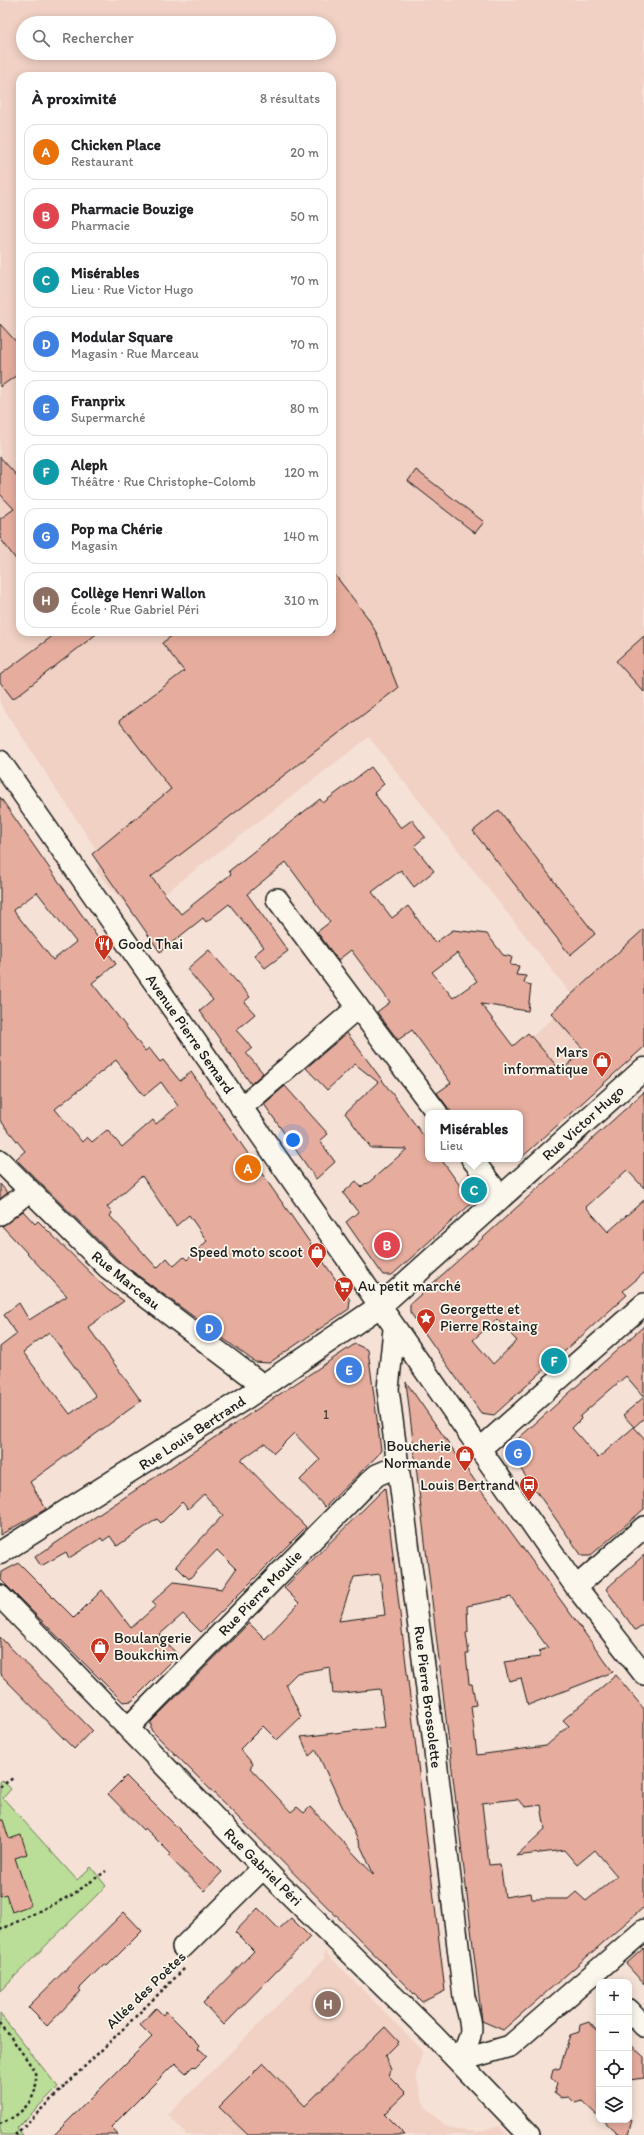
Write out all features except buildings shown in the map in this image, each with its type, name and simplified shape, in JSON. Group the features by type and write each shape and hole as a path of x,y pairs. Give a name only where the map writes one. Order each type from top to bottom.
{"main road":[{"name":"Rue Victor Hugo","path":"380,1306 644,1069"},
{"name":"Rue Louis Bertrand","path":"0,1553 264,1386 380,1306"}],"street":[{"name":"Avenue Pierre Semard","path":"0,761 576,1587 644,1674"},
{"path":"277,898 435,1110"},
{"path":"241,1108 358,1007"},
{"name":"Rue Marceau","path":"0,1161 115,1274 264,1386"},
{"path":"474,1162 501,1197"},
{"path":"0,1214 29,1191"},
{"path":"480,1449 644,1304"},
{"name":"Rue Pierre Brossolette","path":"394,1328 388,1389 434,1743 464,1997 472,2026 471,2039 459,2061"},
{"name":"Rue Pierre Moulie","path":"128,1728 369,1482 377,1475 398,1466"},
{"path":"576,1587 644,1527"},
{"name":"Rue Gabriel Péri","path":"0,1596 263,1868 459,2061 529,2135"},
{"path":"187,1954 263,1868"},
{"path":"459,2061 510,2046 600,1977 644,1930"},
{"path":"632,2013 644,2026"}],"path":[{"path":"0,1787 13,1778"},
{"path":"0,1930 72,1895 106,1872"},
{"name":"Allée des Poètes","path":"15,2135 187,1954"},
{"path":"0,2023 34,2073 35,2090 27,2107 14,2118 0,2124"}],"shaded area":[{"path":"0,0 644,0 644,1035 553,1118 505,1060 575,999 369,737 135,916 96,871 103,860 0,703"},
{"path":"324,1951 423,2051 416,2074 421,2098 428,2111 446,2126 456,2130 477,2132 499,2126 508,2135 187,2135 168,2115 324,1959"}],"green space":[{"path":"2,1780 11,1789 3,1798 77,1880 91,1867 106,1886 0,1991 0,1782"},
{"path":"0,2014 58,2087 17,2128 23,2135 0,2135"}],"place":[{"name":"Good Thai","path":"104,961"},
{"name":"Mars informatique","path":"602,1078"},
{"name":"Chicken Place","path":"248,1168"},
{"name":"Misérables","path":"474,1190"},
{"name":"Pharmacie Bouzige","path":"387,1245"},
{"name":"Speed moto scoot","path":"317,1269"},
{"name":"Au petit marché","path":"344,1303"},
{"name":"Modular Square","path":"209,1328"},
{"name":"Georgette et Pierre Rostaing","path":"426,1335"},
{"name":"Aleph","path":"554,1361"},
{"name":"Franprix","path":"349,1370"},
{"name":"Pop ma Chérie","path":"518,1453"},
{"name":"Boucherie Normande","path":"465,1472"},
{"name":"Louis Bertrand","path":"529,1502"},
{"name":"Boulangerie Boukchim","path":"100,1664"},
{"name":"Collège Henri Wallon","path":"328,2004"}]}
